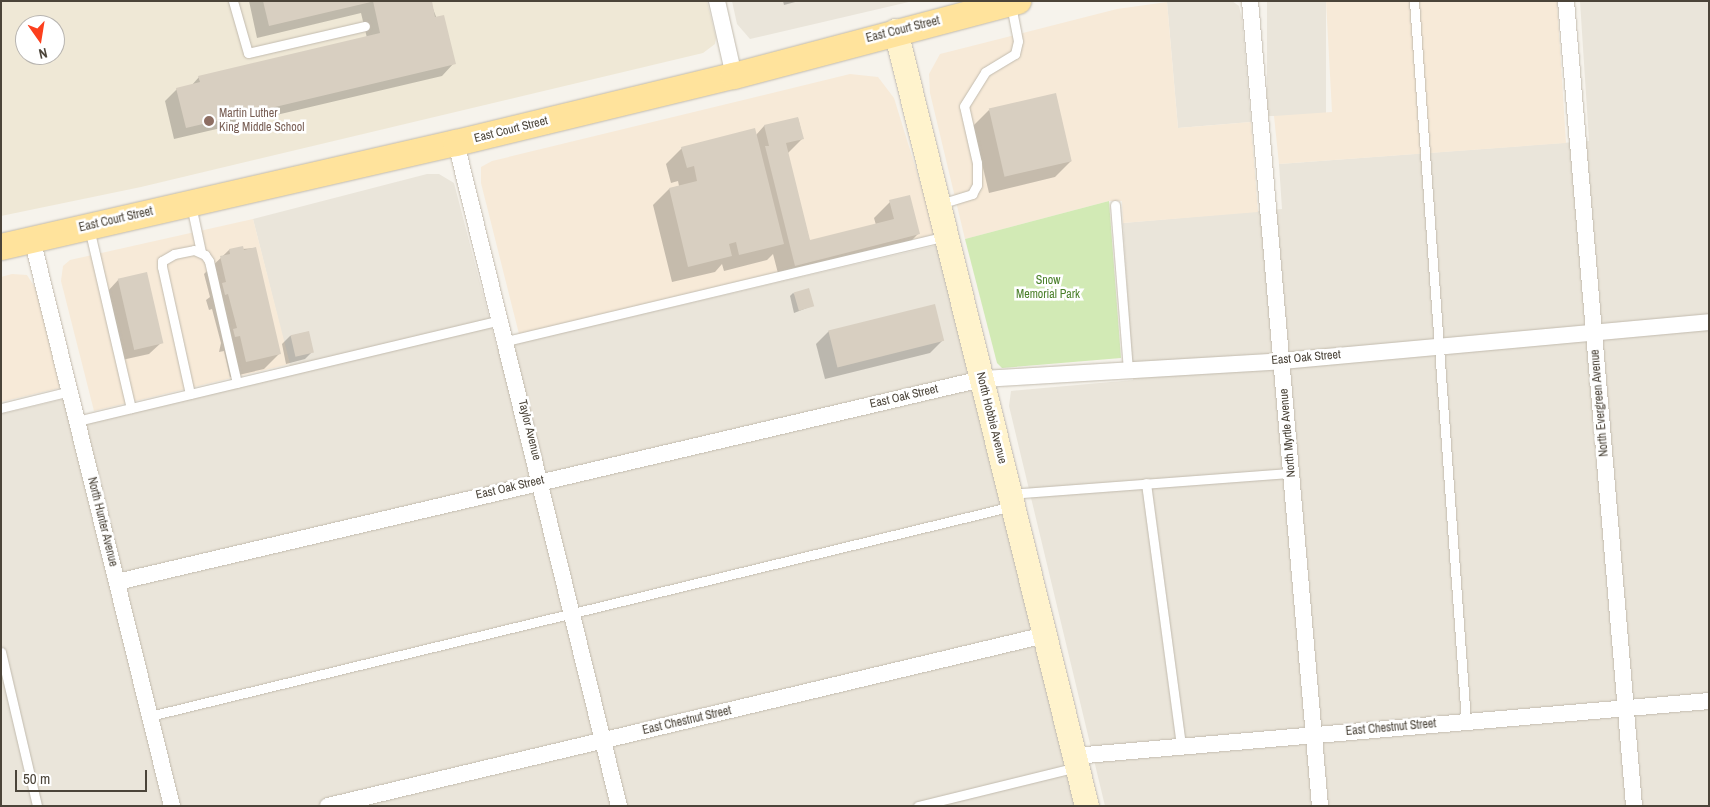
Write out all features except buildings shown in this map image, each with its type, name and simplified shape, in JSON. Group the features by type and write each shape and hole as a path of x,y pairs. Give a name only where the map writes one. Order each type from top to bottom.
{"main road":[{"name":"East Court Street","path":"1,247 456,143 734,76 896,31 1014,2"},
{"name":"North Hobbie Avenue","path":"896,31 1087,806"}],"street":[{"path":"717,1 734,76"},
{"name":"North Myrtle Avenue","path":"1250,1 1282,361 1312,734 1320,806"},
{"name":"North Evergreen Avenue","path":"1566,1 1634,806"},
{"name":"Taylor Avenue","path":"456,143 542,481 619,806"},
{"name":"North Hunter Avenue","path":"32,239 172,806"},
{"name":"East Oak Street","path":"117,582 982,379 1282,361 1709,322"},
{"name":"East Chestnut Street","path":"328,806 1045,635"},
{"name":"East Chestnut Street","path":"1076,762 1181,746 1709,701"}],"lane":[{"path":"233,1 248,53 365,26"},
{"path":"1414,1 1466,722"},
{"path":"939,204 972,194 977,185 977,163 964,106 985,72 1015,54 1018,41 1014,2"},
{"path":"191,203 201,252 209,261 237,383"},
{"path":"1115,206 1128,370"},
{"path":"88,226 132,408"},
{"path":"506,341 947,236"},
{"path":"190,394 162,261 180,253 201,252"},
{"path":"77,421 501,320"},
{"path":"1,408 70,391"},
{"path":"150,716 573,613 1011,500 1146,483 1291,473"},
{"path":"1146,483 1181,746"},
{"path":"1,652 37,806"},
{"path":"918,806 1076,762"}],"shaded area":[{"name":"Martin Luther King Middle School","path":"1,1 707,1 716,38 715,44 703,53 141,187 1,216"},
{"path":"732,1 913,1 750,39 737,24"},
{"path":"1232,1 1239,6 1242,19 1251,122 1178,128 1167,2"},
{"path":"1267,1 1326,1 1326,116 1267,116"},
{"path":"1326,1 1557,1 1566,143 1279,164 1274,116 1332,112"},
{"path":"1580,1 1709,1 1709,806 1105,806 1009,406 1011,391 1133,380 1123,223 1282,209 1279,164 1589,141"},
{"path":"1167,2 1178,128 1251,122 1258,212 1123,223 1122,201 1109,201 965,239 930,93 929,74 940,54 1117,9"},
{"path":"850,74 878,77 894,98 936,234 519,334 481,183 481,167 492,161"},
{"path":"427,174 439,174 454,183 497,348 938,245 1077,806 1,806 1,414 64,399 72,426 292,375 253,219"},
{"path":"253,219 290,364 94,411 61,281 63,266 70,260"},
{"path":"12,274 27,275 36,289 60,388 1,402 1,277"}],"green space":[{"name":"Snow Memorial Park","path":"1109,201 1121,358 1002,368 997,363 965,239"}],"place":[{"name":"Martin Luther King Middle School","path":"209,121"}]}
